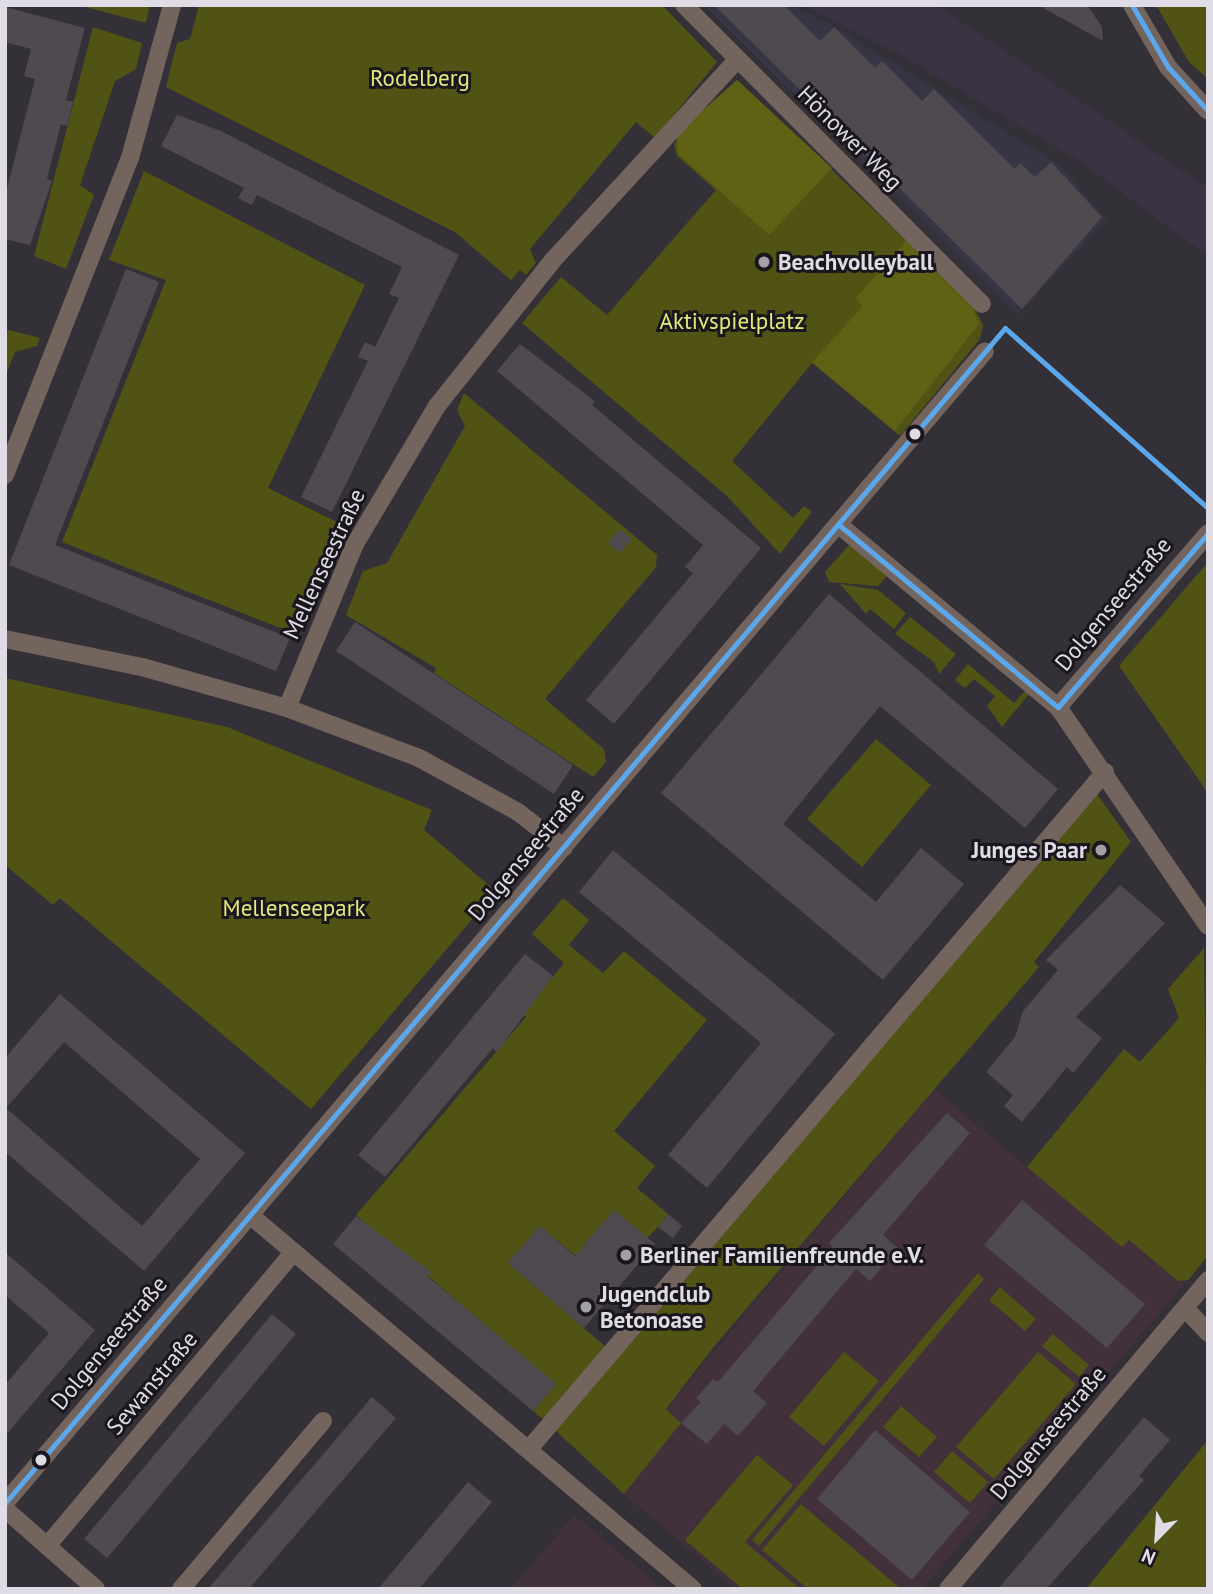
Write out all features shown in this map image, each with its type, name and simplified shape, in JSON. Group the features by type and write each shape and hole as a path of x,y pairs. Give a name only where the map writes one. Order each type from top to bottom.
{"street":[{"path":"5,475 130,158 172,5"},
{"name":"Hönower Weg","path":"684,5 982,304"},
{"path":"1132,5 1168,67 1208,111"},
{"name":"Mellenseestraße","path":"287,708 355,544 411,443 553,260 737,60"},
{"name":"Dolgenseestraße","path":"5,1503 985,351"},
{"name":"Dolgenseestraße","path":"838,524 1058,707 1208,926"},
{"name":"Dolgenseestraße","path":"1058,707 1208,533"},
{"path":"5,639 142,667 287,708 419,758 519,812 564,848"},
{"path":"529,1449 1105,772"},
{"path":"251,1216 693,1589"},
{"name":"Sewanstraße","path":"47,1546 294,1252"},
{"name":"Dolgenseestraße","path":"948,1589 1208,1280"},
{"path":"1185,1308 1208,1333"},
{"path":"181,1589 323,1421"},
{"path":"5,1509 96,1589"}],"shaded area":[{"path":"704,5 791,5 831,25 1059,164 1107,219 1018,315"},
{"path":"803,5 934,5 947,12 1208,188 1208,256 1078,160 891,49"},
{"path":"737,80 832,168 769,235 678,154 676,134"},
{"path":"906,241 971,306 979,324 895,431 812,362 863,306 856,298"},
{"path":"934,1089 1122,1246 1129,1239 1178,1281 1188,1280 922,1589 736,1589 624,1494 681,1423 666,1409"},
{"path":"574,1515 663,1589 511,1589"}],"green space":[{"path":"78,5 150,5 146,23"},
{"name":"Rodelberg","path":"199,5 662,5 717,62 655,138 636,122 530,249 536,263 526,275 520,270 511,280 455,232 166,87 177,43 190,39"},
{"path":"1156,5 1208,5 1208,79 1189,62"},
{"path":"93,27 142,43 136,69 115,81 80,185 94,195 66,269 34,256"},
{"name":"Aktivspielplatz","path":"737,80 972,303 983,325 980,339 900,436 812,363 732,461 793,518 804,506 812,512 780,554 727,496 522,323 561,277 607,315 716,190 677,156 674,144"},
{"path":"144,171 365,285 268,488 345,526 298,635 62,542 166,280 109,260"},
{"path":"5,329 40,338 37,346 15,352 5,377"},
{"path":"464,393 657,555 656,567 545,699 604,749 606,762 593,777 434,673 436,668 346,615 363,571 387,563 465,426 457,410"},
{"path":"849,545 888,575 878,586 829,582 825,572"},
{"path":"1208,562 1208,793 1119,666"},
{"path":"840,584 878,590 906,613 894,629 870,609 866,614"},
{"path":"910,617 956,654 939,674 934,662 895,634"},
{"path":"968,664 1014,703 1025,691 1029,694 1002,727 987,706 995,696 974,679 965,688 955,680"},
{"name":"Mellenseepark","path":"5,678 227,727 432,810 424,830 496,891 311,1109 60,898 53,905 5,865"},
{"path":"876,739 931,785 862,867 807,819"},
{"path":"1095,791 1131,842 1034,962 1039,967 716,1344 666,1409 681,1423 624,1494 556,1431"},
{"path":"563,898 589,920 569,945 603,973 624,951 707,1020 614,1131 655,1166 637,1188 668,1214 658,1227 647,1238 614,1210 584,1245 588,1266 540,1226 508,1263 606,1347 544,1420 533,1411 555,1384 356,1215 526,1017 523,1013 564,963 532,934"},
{"path":"1204,948 1208,1256 1188,1280 1178,1281 1129,1240 1122,1247 1027,1167 1124,1049 1140,1062 1179,1018 1168,989"},
{"path":"978,1273 984,1279 759,1546 752,1540"},
{"path":"1000,1287 1036,1319 1025,1331 989,1300"},
{"path":"1053,1334 1089,1365 1079,1377 1042,1346"},
{"path":"844,1352 879,1381 824,1446 789,1417"},
{"path":"1038,1352 1076,1384 994,1479 956,1447"},
{"path":"901,1406 937,1437 919,1457 883,1427"},
{"path":"1208,1440 1208,1589 1086,1589"},
{"path":"952,1451 988,1482 970,1503 934,1472"},
{"path":"757,1455 793,1485 745,1542 800,1589 743,1589 685,1540"},
{"path":"801,1504 901,1589 808,1589 762,1550"}],"building":[{"path":"714,5 784,5 820,41 834,27 875,68 882,61 922,101 934,89 1015,169 1020,163 1035,177 1051,162 1102,217 1022,309"},
{"path":"1038,5 1087,5 1102,27 1103,41"},
{"path":"5,7 85,28 66,100 73,102 67,126 61,124 47,179 52,181 30,245 5,239 5,196 35,79 24,76 31,49 5,42"},
{"path":"177,115 221,131 459,255 332,512 301,497 368,361 358,357 365,342 375,347 399,298 389,294 402,267 257,195 252,205 238,198 244,188 161,146"},
{"path":"126,269 159,282 55,545 290,638 276,671 9,565"},
{"path":"520,344 595,401 592,405 761,548 614,724 586,700 693,573 685,567 703,545 497,371"},
{"path":"620,529 632,539 620,553 608,543"},
{"path":"829,594 1058,789 1025,828 880,706 783,824 876,902 921,848 964,884 883,980 661,793"},
{"path":"355,622 573,765 554,794 336,651"},
{"path":"613,850 835,1034 707,1188 668,1155 761,1043 579,892"},
{"path":"1120,885 1165,923 1076,1017 1102,1038 1073,1073 1067,1067 1022,1122 1004,1106 1013,1095 986,1072 1015,1037 1023,1011 1058,970 1046,960"},
{"path":"525,954 553,976 497,1052 493,1048 385,1177 358,1155"},
{"path":"60,994 245,1153 144,1271 5,1152 5,1058","holes":["64,1042 200,1159 142,1226 6,1108"]},
{"path":"947,1113 970,1133 883,1235 898,1248 870,1281 856,1269 753,1391 767,1403 738,1436 724,1424 707,1444 681,1423 701,1402 696,1398 713,1379 718,1382 833,1247 829,1243"},
{"path":"1022,1200 1145,1304 1107,1348 984,1245"},
{"path":"614,1210 655,1244 584,1328 508,1263 540,1226 575,1256"},
{"path":"668,1214 682,1226 673,1238 658,1227"},
{"path":"356,1216 431,1272 427,1276 556,1384 533,1411 333,1244"},
{"path":"5,1252 95,1330 5,1436 5,1385 49,1333 5,1295"},
{"path":"272,1314 296,1334 107,1558 84,1539"},
{"path":"372,1397 396,1418 249,1589 208,1589"},
{"path":"1144,1417 1170,1440 1139,1476 1144,1480 1046,1589 998,1589"},
{"path":"875,1430 970,1512 912,1580 817,1499"},
{"path":"468,1482 492,1502 419,1589 378,1589"}],"transit line":[{"path":"1132,5 1168,67 1208,111"},
{"path":"5,1503 1005,328 1208,508"},
{"path":"838,524 1058,707 1208,533"}],"place":[{"name":"Beachvolleyball","path":"764,262"},
{"name":"Junges Paar","path":"1101,850"},
{"name":"Berliner Familienfreunde e.V.","path":"626,1255"},
{"name":"Jugendclub Betonoase","path":"586,1307"}]}
